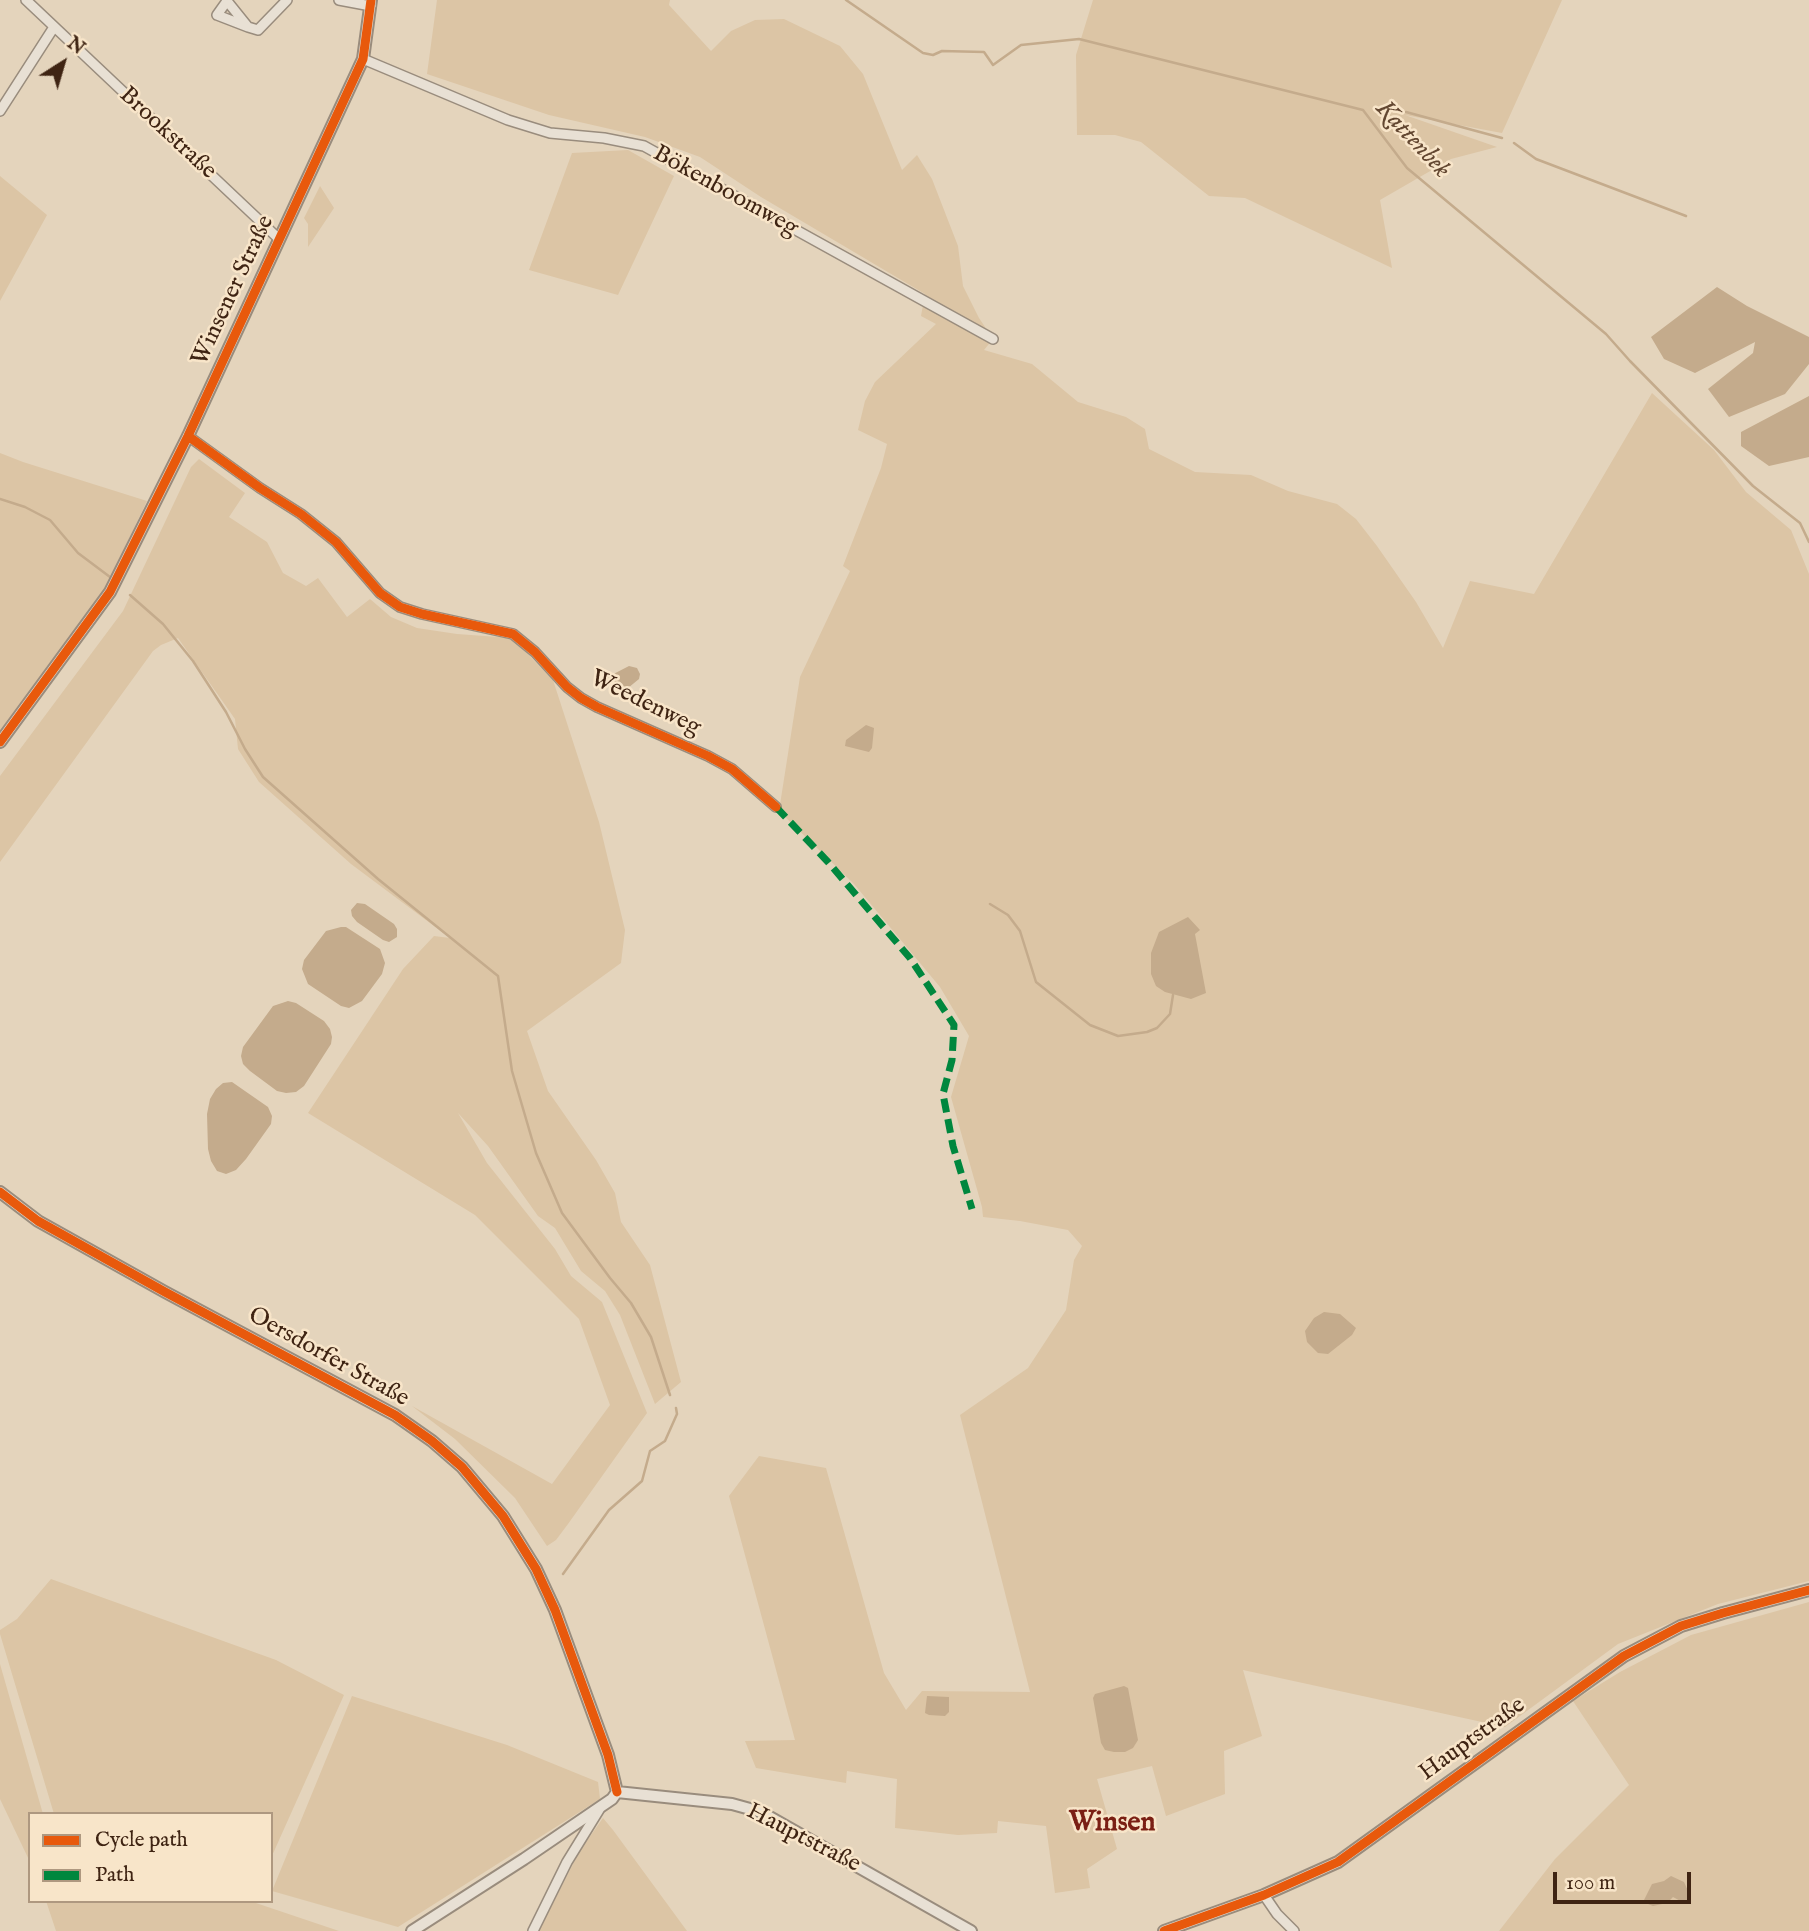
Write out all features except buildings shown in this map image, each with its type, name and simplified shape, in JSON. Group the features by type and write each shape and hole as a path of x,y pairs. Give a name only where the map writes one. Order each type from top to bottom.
{"street":[{"name":"Brookstraße","path":"26,0 279,239"},
{"path":"248,27 258,30 287,0"},
{"path":"339,0 371,3"},
{"name":"Winsener Straße","path":"0,742 110,592 188,436 363,59 371,3"},
{"path":"0,111 54,27"},
{"name":"Bökenboomweg","path":"363,59 508,120 550,133 604,138 644,146 993,339"},
{"name":"Weedenweg","path":"188,436 319,528 336,542 380,593 400,607 513,634 535,652 567,687 582,698 708,755 732,769 776,807"},
{"name":"Oersdorfer Straße","path":"0,1192 38,1221 395,1415 432,1441 462,1467 503,1516 536,1569 555,1610 608,1755 617,1792"},
{"name":"Hauptstraße","path":"1164,1931 1264,1895 1338,1862 1624,1656 1681,1626 1809,1590"},
{"path":"412,1931 600,1808 617,1792"},
{"name":"Hauptstraße","path":"617,1792 732,1804 761,1812 971,1931"},
{"path":"533,1931 567,1861 600,1808"},
{"path":"1264,1895 1276,1914 1294,1931"}],"shaded area":[{"path":"437,0 670,0 669,5 711,51 731,31 755,20 784,19 840,46 863,74 902,170 917,155 932,179 958,246 963,286 993,339 984,350 1032,364 1078,402 1126,417 1145,429 1149,449 1195,472 1251,475 1288,491 1337,504 1356,519 1377,546 1416,602 1443,648 1470,581 1534,594 1652,393 1714,450 1746,492 1791,530 1809,574 1809,1581 1718,1604 1618,1644 1505,1727 1243,1670 1262,1736 1224,1751 1225,1794 1166,1816 1152,1766 1097,1779 1117,1849 1087,1869 1090,1888 1055,1893 1046,1826 998,1821 997,1833 958,1835 895,1828 897,1779 847,1771 846,1783 756,1768 745,1741 795,1740 729,1496 759,1456 826,1468 884,1673 906,1710 922,1691 1030,1692 960,1415 1028,1368 1066,1310 1074,1260 1082,1246 1068,1230 983,1217 951,1097 969,1036 940,987 854,884 779,811 800,677 850,571 843,566 881,468 887,444 858,430 865,401 875,382 936,324 921,316 925,294 761,197 700,157 645,137 549,115 427,74"},
{"path":"1093,0 1562,0 1502,133 1405,115 1497,147 1451,159 1380,200 1392,268 1245,198 1209,196 1141,142 1115,135 1077,135 1076,55"},
{"path":"628,150 674,176 618,295 529,270 572,153"},
{"path":"0,176 47,215 0,301"},
{"path":"320,186 334,208 308,247 308,224 304,218"},
{"path":"1717,287 1747,306 1809,337 1809,364 1785,394 1729,417 1708,389 1753,353 1755,342 1695,373 1664,359 1651,337"},
{"path":"1809,396 1809,457 1769,466 1741,446 1741,432"},
{"path":"0,453 147,501 105,589 0,733"},
{"path":"199,459 245,493 229,517 267,542 283,573 306,586 318,578 347,617 370,599 391,617 417,628 512,638 553,680 599,822 625,930 621,963 527,1031 548,1091 596,1160 615,1193 621,1222 650,1265 681,1382 655,1404 620,1315 605,1291 581,1271 555,1228 538,1216 488,1146 458,1113 487,1163 555,1249 571,1276 602,1302 647,1413 556,1540 547,1546 515,1498 455,1439 412,1406 552,1484 610,1405 579,1319 475,1215 308,1113 403,969 434,936 450,938 351,864 259,782 238,749 235,719 178,638 153,651 0,862 0,776 123,611 191,467"},
{"path":"629,666 637,668 640,674 639,679 628,688 623,689 600,681"},
{"path":"866,725 874,728 872,748 869,752 845,746 846,740"},
{"path":"357,903 365,904 394,924 397,937 389,942 383,940 357,922 351,910"},
{"path":"1188,917 1200,930 1195,934 1206,993 1191,999 1165,992 1156,986 1151,974 1151,953 1159,932"},
{"path":"346,927 380,949 385,963 382,974 362,1001 349,1008 341,1006 308,984 302,969 304,960 326,931"},
{"path":"288,1001 296,1003 324,1021 332,1037 331,1044 304,1086 296,1092 286,1093 277,1091 250,1071 243,1064 241,1056 243,1047 273,1006"},
{"path":"232,1082 268,1107 272,1116 271,1124 246,1159 236,1170 226,1174 217,1171 211,1161 207,1114 210,1099 216,1089 223,1083"},
{"path":"1324,1312 1340,1314 1356,1328 1352,1335 1328,1354 1318,1353 1307,1342 1305,1331 1314,1318"},
{"path":"51,1579 276,1660 344,1695 273,1854 273,1812 53,1812 0,1634 0,1630 17,1619"},
{"path":"1809,1602 1809,1931 1499,1931 1555,1859 1629,1785 1573,1701 1620,1672 1691,1635"},
{"path":"0,1664 42,1812 28,1812 28,1858 0,1799"},
{"path":"1124,1686 1128,1688 1138,1740 1133,1748 1125,1752 1105,1750 1101,1743 1093,1698 1095,1694"},
{"path":"352,1696 507,1745 598,1782 600,1799 398,1927 273,1891"},
{"path":"927,1696 949,1697 949,1712 945,1716 925,1713"},
{"path":"603,1818 687,1931 539,1931 579,1852"},
{"path":"1671,1876 1684,1882 1690,1902 1686,1904 1673,1897 1667,1903 1653,1906 1643,1902 1652,1884"},
{"path":"47,1903 256,1903 339,1931 56,1931"}],"waterway":[{"name":"Kattenbek","path":"846,0 923,53 933,55 942,51 984,52 993,65 1021,45 1079,39 1363,110 1407,168 1606,334 1753,486 1800,523 1809,542"},
{"path":"1406,112 1502,138"},
{"path":"1514,143 1536,159 1686,216"},
{"path":"0,499 25,507 50,520 78,553 110,577"},
{"path":"130,595 163,624 193,661 263,777 378,879 498,976 512,1071 536,1153 562,1213 631,1303 651,1337 670,1395"},
{"path":"990,904 1008,915 1020,931 1036,982 1090,1025 1118,1036 1147,1032 1157,1028 1170,1014 1173,995"},
{"path":"563,1574 609,1510 642,1481 650,1451 665,1441 677,1414 676,1408"}],"marked path":[{"path":"776,807 828,862 910,958 954,1025 952,1060 943,1094 953,1146 972,1209"}],"cycle path":[{"path":"0,742 110,592 188,436 363,59 371,0"},
{"path":"188,436 301,514 336,542 380,593 400,607 513,634 581,698 732,769 776,807"},
{"path":"0,1192 38,1221 395,1415 432,1441 462,1467 503,1516 536,1569 555,1610 608,1755 617,1792"},
{"path":"1164,1931 1264,1895 1338,1862 1624,1656 1681,1626 1809,1590"}],"district":[{"name":"Winsen","path":"1112,1824"}]}
